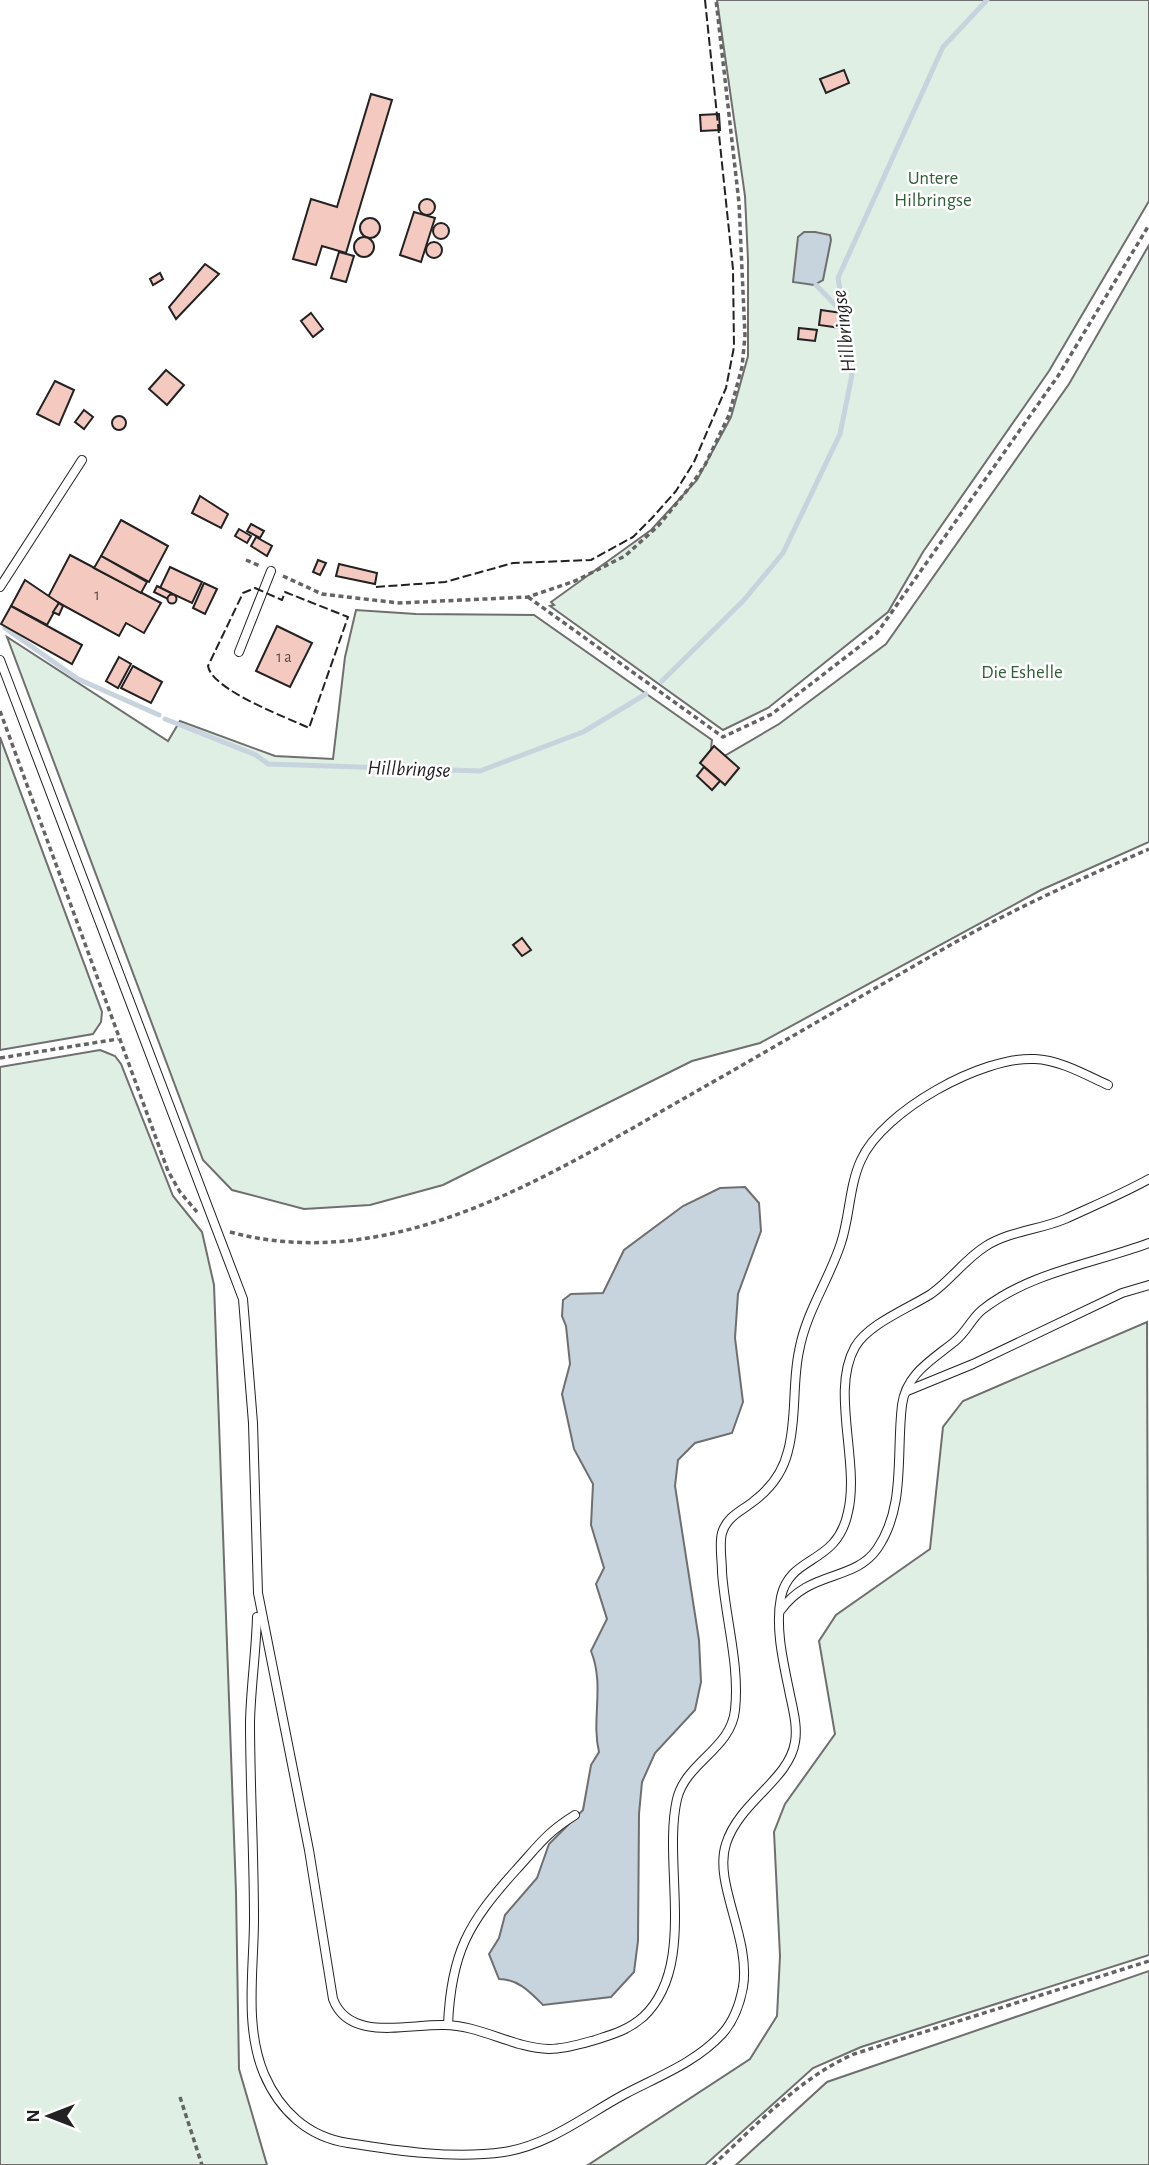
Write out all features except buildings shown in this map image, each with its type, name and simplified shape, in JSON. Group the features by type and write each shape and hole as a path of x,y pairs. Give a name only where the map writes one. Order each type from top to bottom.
{"lane":[{"path":"0,587 82,460"},
{"path":"239,652 271,571"},
{"path":"0,660 198,1182 219,1228 243,1299 253,1423 258,1593 250,1712 254,1870 252,1990 256,2041 264,2074 299,2124 325,2138 345,2143 450,2154 512,2151 552,2136 691,2059 724,2032 740,2000 744,1965 741,1936 724,1875 724,1847 743,1810 779,1773 796,1742 779,1612 781,1594 789,1575 827,1552 845,1525 852,1479 847,1377 853,1349 864,1336 933,1292 989,1244 1065,1219 1149,1178"},
{"path":"258,1593 338,2010 345,2019 375,2028 448,2025 528,2046 562,2048 627,2030 648,2013 663,1984 672,1957 677,1801 689,1774 729,1731 735,1713 733,1660 724,1607 721,1535 733,1515 753,1503 776,1481 787,1455 795,1417 799,1350 808,1319 843,1238 860,1162 874,1136 902,1111 967,1075 1034,1058 1058,1064 1108,1085"},
{"path":"779,1612 808,1583 867,1562 883,1538 894,1514 903,1402 906,1391 921,1367 963,1335 980,1311 1002,1298 1062,1270 1149,1243"},
{"path":"906,1391 973,1364 1122,1293 1149,1285"},
{"path":"448,2025 454,1963 479,1913 540,1839 575,1815"}],"path":[{"path":"246,560 322,594 399,603 528,597 611,565 659,526 705,465 736,395 745,336 739,202 716,0"},
{"path":"528,597 723,737 772,715 877,634 1058,376 1149,225"},
{"path":"0,711 168,1171 191,1207 219,1228 260,1240 326,1244 376,1237 452,1216 558,1167 637,1125 1027,903 1149,849"},
{"path":"0,1058 118,1039"},
{"path":"713,2165 790,2094 829,2065 1149,1961"},
{"path":"180,2097 202,2165"}],"green space":[{"name":"Untere Hilbringse","path":"717,0 1149,0 1149,201 1049,371 923,552 888,612 768,708 723,730 550,606 554,605 551,602 651,530 697,480 731,417 748,356 745,196"},
{"name":"Die Eshelle","path":"1149,245 1149,842 1041,890 760,1043 692,1061 443,1185 370,1205 304,1209 232,1190 203,1160 7,637 168,741 180,721 275,756 333,759 345,657 356,610 416,614 534,615 712,740 709,765 779,724 886,644 1069,384"},
{"path":"0,737 102,1012 101,1022 93,1034 0,1050"},
{"path":"100,1050 115,1056 121,1064 173,1196 202,1232 214,1285 236,1892 239,2069 267,2165 0,2165 0,1067"},
{"path":"1147,1322 1149,1955 861,2047 813,2068 705,2165 588,2165 750,2059 777,2016 780,1956 774,1832 785,1804 835,1734 819,1641 836,1615 930,1549 943,1427 963,1401"},
{"path":"1149,1971 1149,2165 736,2165 827,2082"}],"shaded area":[{"path":"804,232 830,235 831,240 823,280 814,285 793,282 798,237"},
{"path":"745,1187 759,1203 761,1231 738,1294 735,1338 743,1402 732,1433 695,1443 678,1460 675,1486 699,1640 701,1682 695,1710 655,1753 642,1782 639,1814 638,1941 634,1972 611,1997 543,2005 518,1984 499,1979 489,1954 499,1938 505,1915 537,1878 549,1844 583,1810 591,1765 599,1752 596,1727 597,1677 591,1651 607,1619 596,1584 604,1568 591,1525 593,1484 574,1449 562,1394 570,1364 566,1326 562,1316 563,1300 571,1294 603,1293 624,1250 683,1206 720,1188"}],"waterway":[{"name":"Hillbringse","path":"662,681 744,600 783,553 840,434 852,375 841,340 845,320 838,278 943,47 987,0"},
{"path":"816,285 842,312"},
{"name":"Hillbringse","path":"5,628 78,679 159,715"},
{"name":"Hillbringse","path":"165,719 256,755 268,764 480,771 583,732 646,694"}],"fence":[{"path":"376,587 445,582 513,563 591,560 633,537 676,491 694,462 726,388 734,347 733,269 705,0"},
{"path":"255,588 282,600 285,592 348,617 309,728 236,693 222,684 208,666 243,593 255,588"}]}
